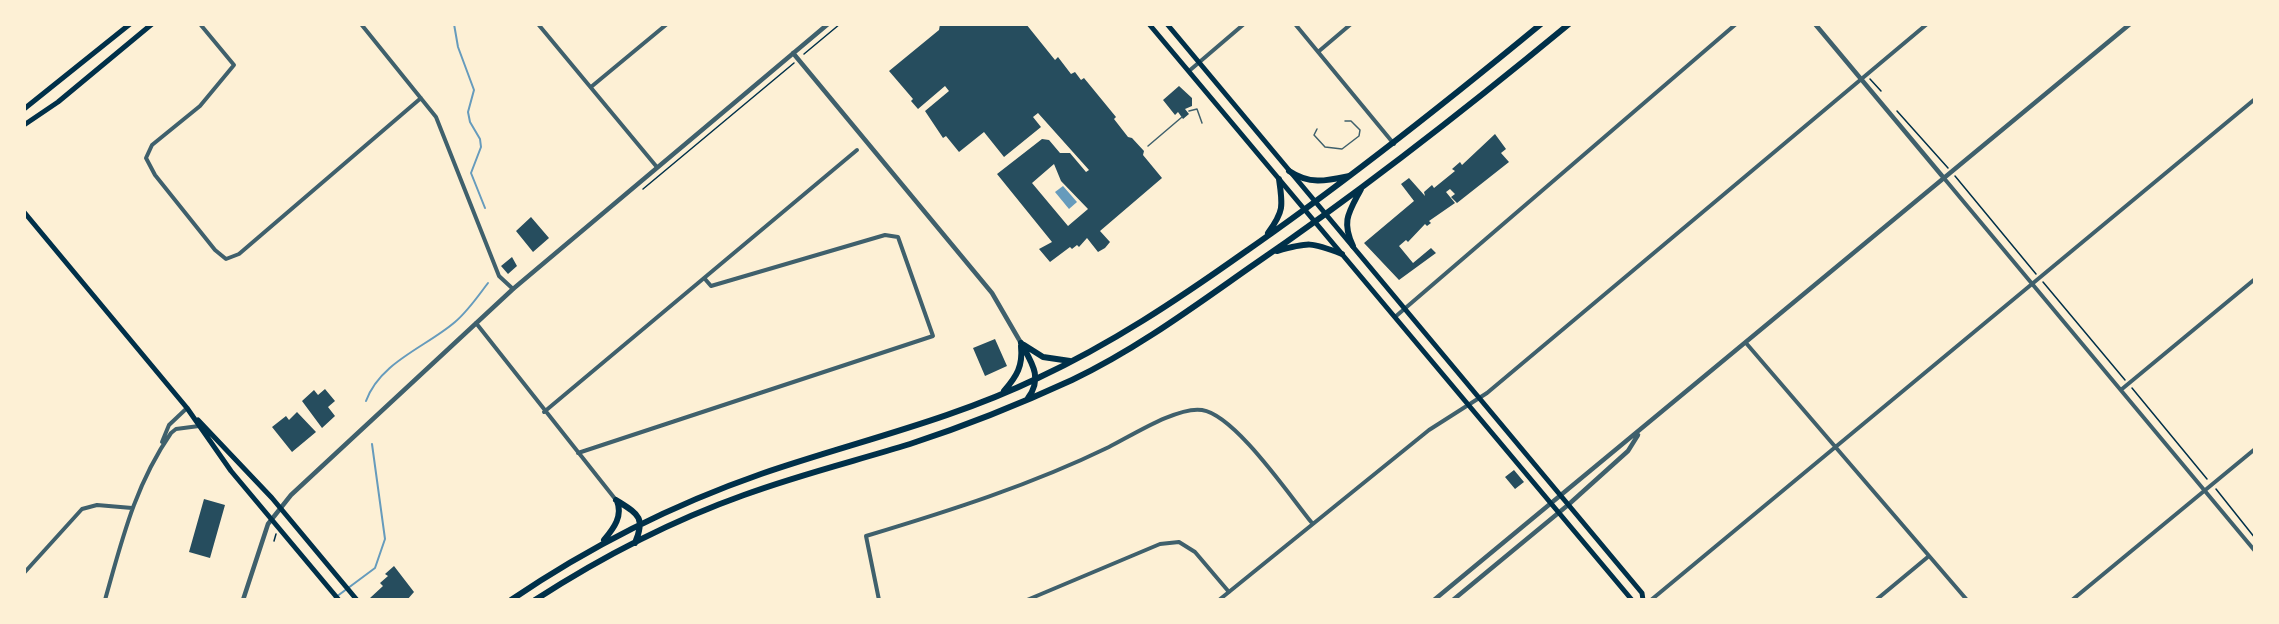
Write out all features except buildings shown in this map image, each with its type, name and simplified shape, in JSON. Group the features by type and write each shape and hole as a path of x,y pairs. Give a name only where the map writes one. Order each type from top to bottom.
{"highway":[{"path":"511,600 601,543 686,502 760,474 940,419 1037,379 1072,361 1150,317 1305,210 1394,144 1541,24"},
{"path":"535,600 635,543 741,496 938,434 1028,399 1119,355 1204,301 1315,222 1455,118 1569,24"},
{"path":"1289,171 1302,179 1314,182 1353,175"},
{"path":"1263,239 1280,216 1283,206 1279,179"},
{"path":"1353,246 1346,232 1346,220 1361,188"},
{"path":"1271,253 1302,244 1316,243 1342,254"},
{"path":"1021,343 1043,357 1072,361"},
{"path":"1021,343 1037,379 1036,388 1028,399"},
{"path":"1002,393 1017,375 1022,363 1021,343"},
{"path":"616,500 632,511 642,523"},
{"path":"601,543 617,521 619,506 616,500"},
{"path":"635,543 642,523"}],"main road":[{"path":"24,109 130,24"},
{"path":"24,125 58,102 152,24"},
{"path":"1149,24 1632,600"},
{"path":"1167,24 1562,495 1642,592 1643,600"},
{"path":"24,212 187,408 234,455 357,600"},
{"path":"187,408 231,471 339,600"}],"street":[{"path":"200,24 234,65 200,106 152,145 146,158 154,176 221,256 226,259 239,254 421,98"},
{"path":"361,24 436,117 499,276 513,289"},
{"path":"538,24 656,166"},
{"path":"591,87 667,24"},
{"path":"243,600 270,519 280,507 513,289 656,166 828,24"},
{"path":"1189,71 1244,24"},
{"path":"1295,24 1394,144"},
{"path":"1317,52 1351,24"},
{"path":"1394,318 1736,24"},
{"path":"1815,24 2255,551"},
{"path":"1219,600 1312,522 1429,430 1480,398 1927,24"},
{"path":"1434,600 2130,24"},
{"path":"793,53 992,293 1021,343"},
{"path":"1651,600 2255,99"},
{"path":"544,412 857,150"},
{"path":"578,453 933,336 898,237 885,235 711,286 705,279"},
{"path":"2122,389 2255,279"},
{"path":"476,323 544,412 616,500"},
{"path":"1746,343 1966,600"},
{"path":"105,600 132,508 147,470 169,425 187,408"},
{"path":"879,600 866,536 988,498 1087,458 1176,414 1201,410 1222,419 1239,434 1312,522"},
{"path":"158,451 176,429 199,426"},
{"path":"1453,600 1568,505 1628,451 1641,431"},
{"path":"2072,600 2255,449"},
{"path":"24,573 82,509 97,505 132,508"},
{"path":"1027,600 1160,544 1179,542 1195,552 1229,592"},
{"path":"1876,600 1929,556"}],"lane":[{"path":"1189,111 1197,109 1202,123"},
{"path":"1148,146 1182,117"},
{"path":"1317,129 1314,135 1325,147 1342,149 1359,136 1360,130 1352,121 1345,121"}],"path":[{"path":"639,192 840,24"}],"water":[{"path":"1063,186 1077,202 1069,209 1055,192"}],"waterway":[{"path":"454,24 458,47 474,90 468,112 470,122 480,139 481,147 471,173 485,208"},
{"path":"366,401 373,387 393,365 455,322 488,283"},
{"path":"332,600 375,568 385,539 372,444"}]}
